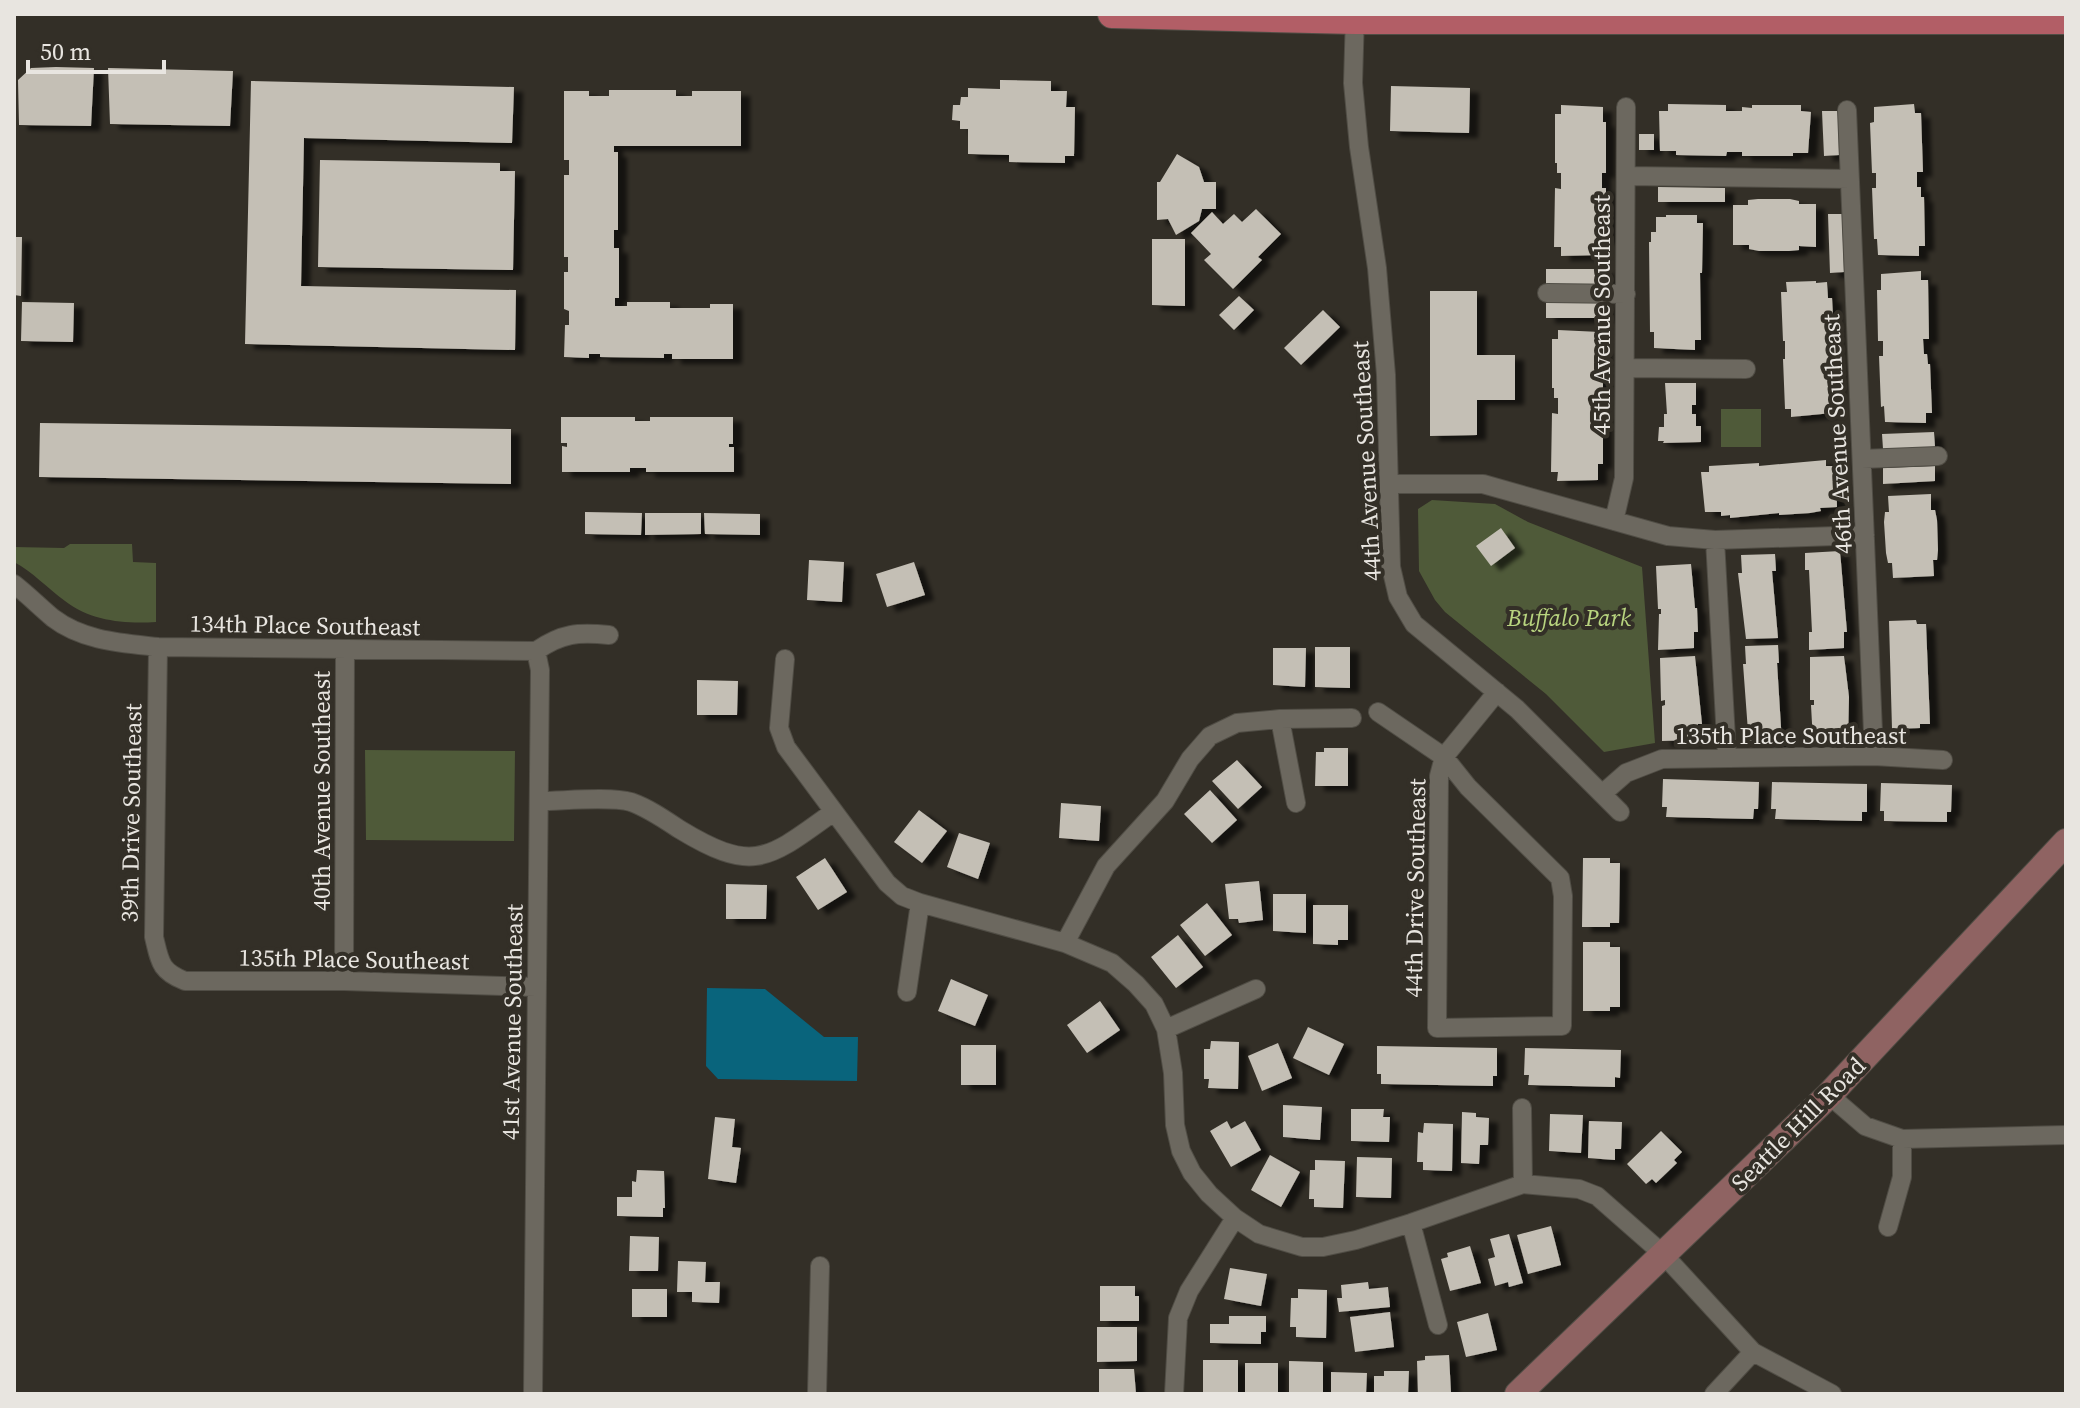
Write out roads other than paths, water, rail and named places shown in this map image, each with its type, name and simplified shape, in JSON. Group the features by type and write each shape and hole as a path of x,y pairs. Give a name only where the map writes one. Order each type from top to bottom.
{"main road":[{"path":"1112,14 2066,20"},
{"name":"Seattle Hill Road","path":"1518,1394 1829,1095 2066,842"}],"street":[{"name":"44th Avenue Southeast","path":"1355,17 1353,83 1377,268 1386,375 1391,567 1398,597 1414,624 1497,692 1620,812"},
{"name":"45th Avenue Southeast","path":"1614,521 1624,478 1626,107"},
{"name":"46th Avenue Southeast","path":"1847,110 1874,756"},
{"path":"1626,176 1850,179"},
{"path":"1547,293 1626,294"},
{"path":"1626,368 1746,369"},
{"path":"1862,459 1938,456"},
{"path":"1389,484 1483,484 1668,536 1715,540 1865,535"},
{"path":"1715,540 1727,757"},
{"name":"134th Place Southeast","path":"14,584 55,620 74,629 113,642 158,647 536,651 554,638 583,632 609,635"},
{"name":"39th Drive Southeast","path":"158,647 154,937 160,964 171,975"},
{"name":"40th Avenue Southeast","path":"344,981 345,649"},
{"name":"41st Avenue Southeast","path":"533,1394 540,670 536,651"},
{"path":"785,659 779,728 786,747 832,813 887,883 902,896 920,903 1065,943 1112,963 1154,1004 1166,1029 1173,1073 1175,1125 1181,1151 1192,1173 1235,1218 1259,1234 1302,1247 1323,1247 1411,1223 1523,1184 1579,1189 1597,1196 1663,1254 1753,1352 1832,1394"},
{"name":"44th Drive Southeast","path":"1444,757 1468,787 1560,878 1563,896 1562,1026 1437,1028 1439,776 1444,757 1497,692"},
{"path":"1378,712 1444,757"},
{"path":"1065,943 1106,866 1165,801 1190,759 1210,736 1237,723 1352,718"},
{"path":"1280,719 1296,803"},
{"name":"135th Place Southeast","path":"1602,794 1626,773 1662,759 1874,756 1943,760"},
{"path":"539,801 628,801 642,806 707,846 738,858 787,846 832,813"},
{"path":"907,992 920,903"},
{"name":"135th Place Southeast","path":"171,975 185,981 344,981 536,987"},
{"path":"1166,1029 1256,989"},
{"path":"1829,1095 1865,1126 1902,1139 2066,1135"},
{"path":"1522,1108 1523,1184"},
{"path":"1888,1227 1902,1177 1902,1139"},
{"path":"1174,1394 1178,1318 1189,1291 1235,1218"},
{"path":"1411,1223 1438,1325"},
{"path":"817,1394 820,1266"},
{"path":"1714,1394 1753,1352"}],"water":[{"path":"707,988 765,989 824,1037 858,1037 857,1081 718,1079 706,1066"}],"park label":[{"name":"Buffalo Park","path":"1569,617"}]}
